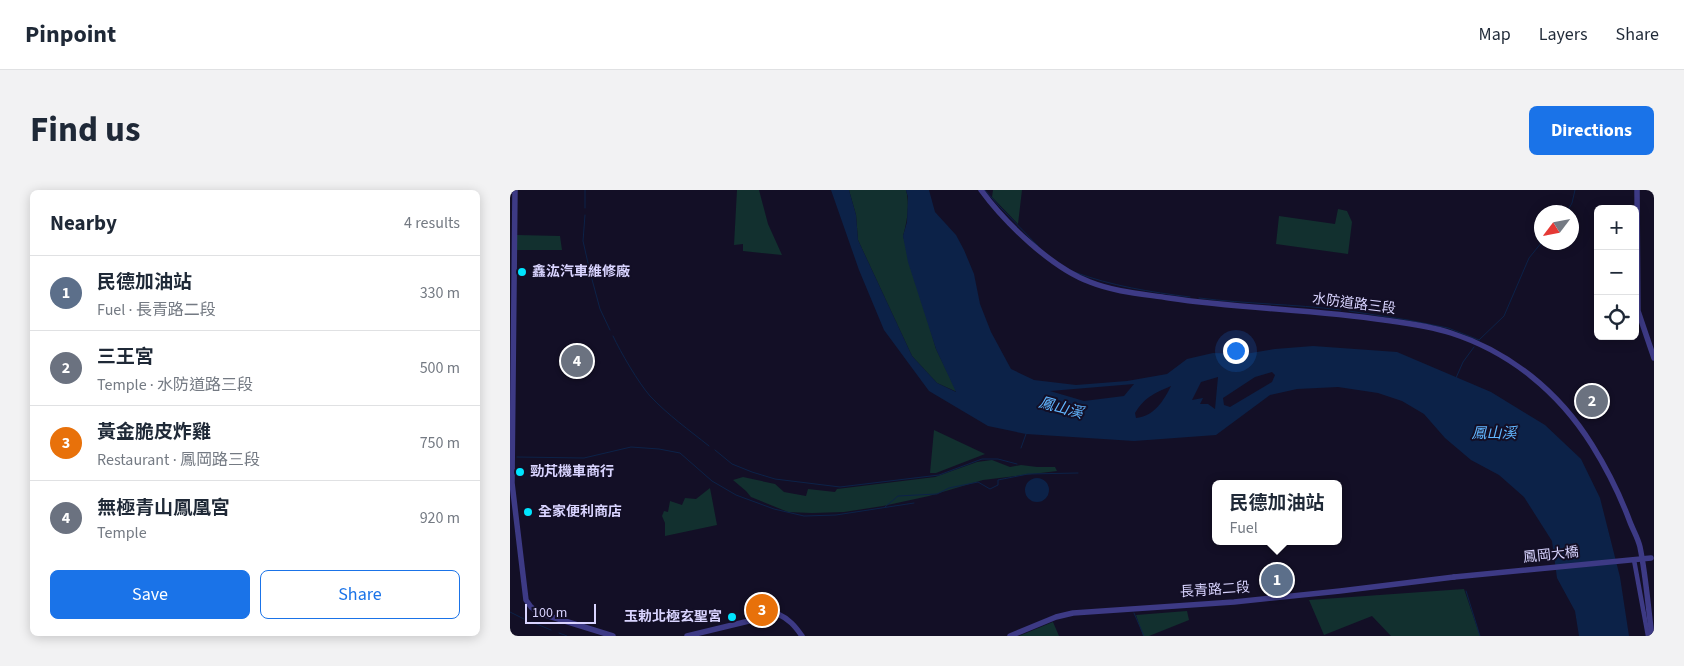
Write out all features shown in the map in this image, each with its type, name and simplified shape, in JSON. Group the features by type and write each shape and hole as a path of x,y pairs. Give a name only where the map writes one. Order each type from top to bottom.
{"street":[{"path":"515,190 513,456 511,483 526,600 539,613 614,636"},
{"name":"水防道路三段","path":"981,190 1006,219 1052,262 1069,273 1091,283 1116,290 1194,302 1327,312 1404,323 1450,332 1486,347 1522,368 1554,396 1574,419 1600,457 1610,477 1640,545 1652,636"},
{"path":"1638,190 1638,311 1654,358"},
{"name":"鳳岡大橋","path":"1454,577 1652,558"},
{"path":"1634,560 1648,636"},
{"name":"長青路二段","path":"1010,636 1056,617 1073,613 1243,601 1454,577"},
{"path":"687,636 778,614 792,622 802,636"}],"green space":[{"path":"737,190 759,190 768,224 782,255 743,251 743,244 734,245"},
{"path":"849,190 906,190 908,213 903,236 936,349 957,392 937,383 912,356 858,240 856,215"},
{"path":"993,190 1022,190 1018,224 992,197"},
{"path":"1338,209 1347,211 1352,222 1348,254 1276,244 1279,216 1335,224"},
{"path":"517,235 560,236 562,250 517,250"},
{"path":"934,430 985,454 936,473 930,473"},
{"path":"992,460 1010,467 1021,465 1055,467 1057,471 983,480 929,496 883,506 844,512 812,513 788,512 751,497 733,480 743,477 775,484 784,492 806,496 808,489 835,492 837,489 935,477 977,462"},
{"path":"710,488 717,525 665,536 665,523 662,516 664,511 668,512 670,501 682,505 685,498 696,499"},
{"path":"1464,589 1480,636 1391,636 1372,616 1324,635 1309,600"},
{"path":"1187,611 1189,620 1149,636 1143,636 1136,615"},
{"path":"1053,622 1059,636 1019,636"}],"water":[{"name":"鳳山溪","path":"831,190 849,190 856,215 858,240 912,356 937,383 956,392 936,349 908,262 903,236 907,222 908,197 906,190 929,190 935,212 956,235 964,250 974,274 980,304 991,332 1011,369 1034,380 1076,385 1127,381 1167,374 1187,359 1213,353 1245,354 1313,346 1397,352 1491,392 1545,425 1581,459 1600,498 1620,577 1629,636 1579,636 1575,611 1557,578 1552,541 1524,497 1499,475 1471,460 1445,438 1424,414 1402,401 1378,393 1338,387 1297,389 1270,395 1216,435 1134,441 1026,434 988,426 929,391 884,330 859,270","holes":["1272,372 1275,375 1272,382 1230,407 1224,405 1223,398 1255,377","1218,377 1215,409 1208,404 1200,404 1203,398 1192,400 1201,382","1134,384 1124,396 1084,401 1050,391","1171,386 1165,397 1153,411 1136,418 1135,413 1150,396"]},
{"path":"1037,478 1045,482 1049,490 1045,498 1037,502 1029,498 1025,490 1029,482"}],"waterway":[{"path":"585,190 585,208"},
{"path":"985,190 1038,246"},
{"path":"1571,205 1575,190"},
{"path":"585,215 583,241 600,309 610,330"},
{"path":"1479,340 1504,316 1529,258 1536,250"},
{"path":"1074,272 1131,288 1190,297"},
{"path":"1199,298 1341,310"},
{"path":"1349,311 1448,328 1479,340"},
{"path":"613,336 620,351 650,396 671,416 709,446"},
{"path":"1456,378 1463,362 1474,347"},
{"path":"1021,448 1026,434"},
{"path":"517,457 584,458 631,447 680,453 712,481 736,495 774,509 804,516 836,515 914,503"},
{"path":"715,450 732,464 775,479 840,487 939,475 982,459 998,459 1017,464"},
{"path":"885,507 898,496 937,494 949,488 978,482 990,489 998,485 998,480 1028,474 1078,473"},
{"path":"1466,591 1480,636"},
{"path":"510,612 524,619"},
{"path":"1134,613 1144,636"},
{"path":"532,622 551,630"},
{"path":"559,633 567,636"}],"place":[{"name":"鑫汯汽車維修廠","path":"522,272"},
{"name":"無極青山鳳凰宮","path":"577,361"},
{"name":"三王宮","path":"1592,401"},
{"name":"勁芃機車商行","path":"520,472"},
{"name":"全家便利商店","path":"528,512"},
{"name":"民德加油站","path":"1277,580"},
{"name":"黃金脆皮炸雞","path":"762,610"},
{"name":"玉勅北極玄聖宮","path":"732,617"}]}
